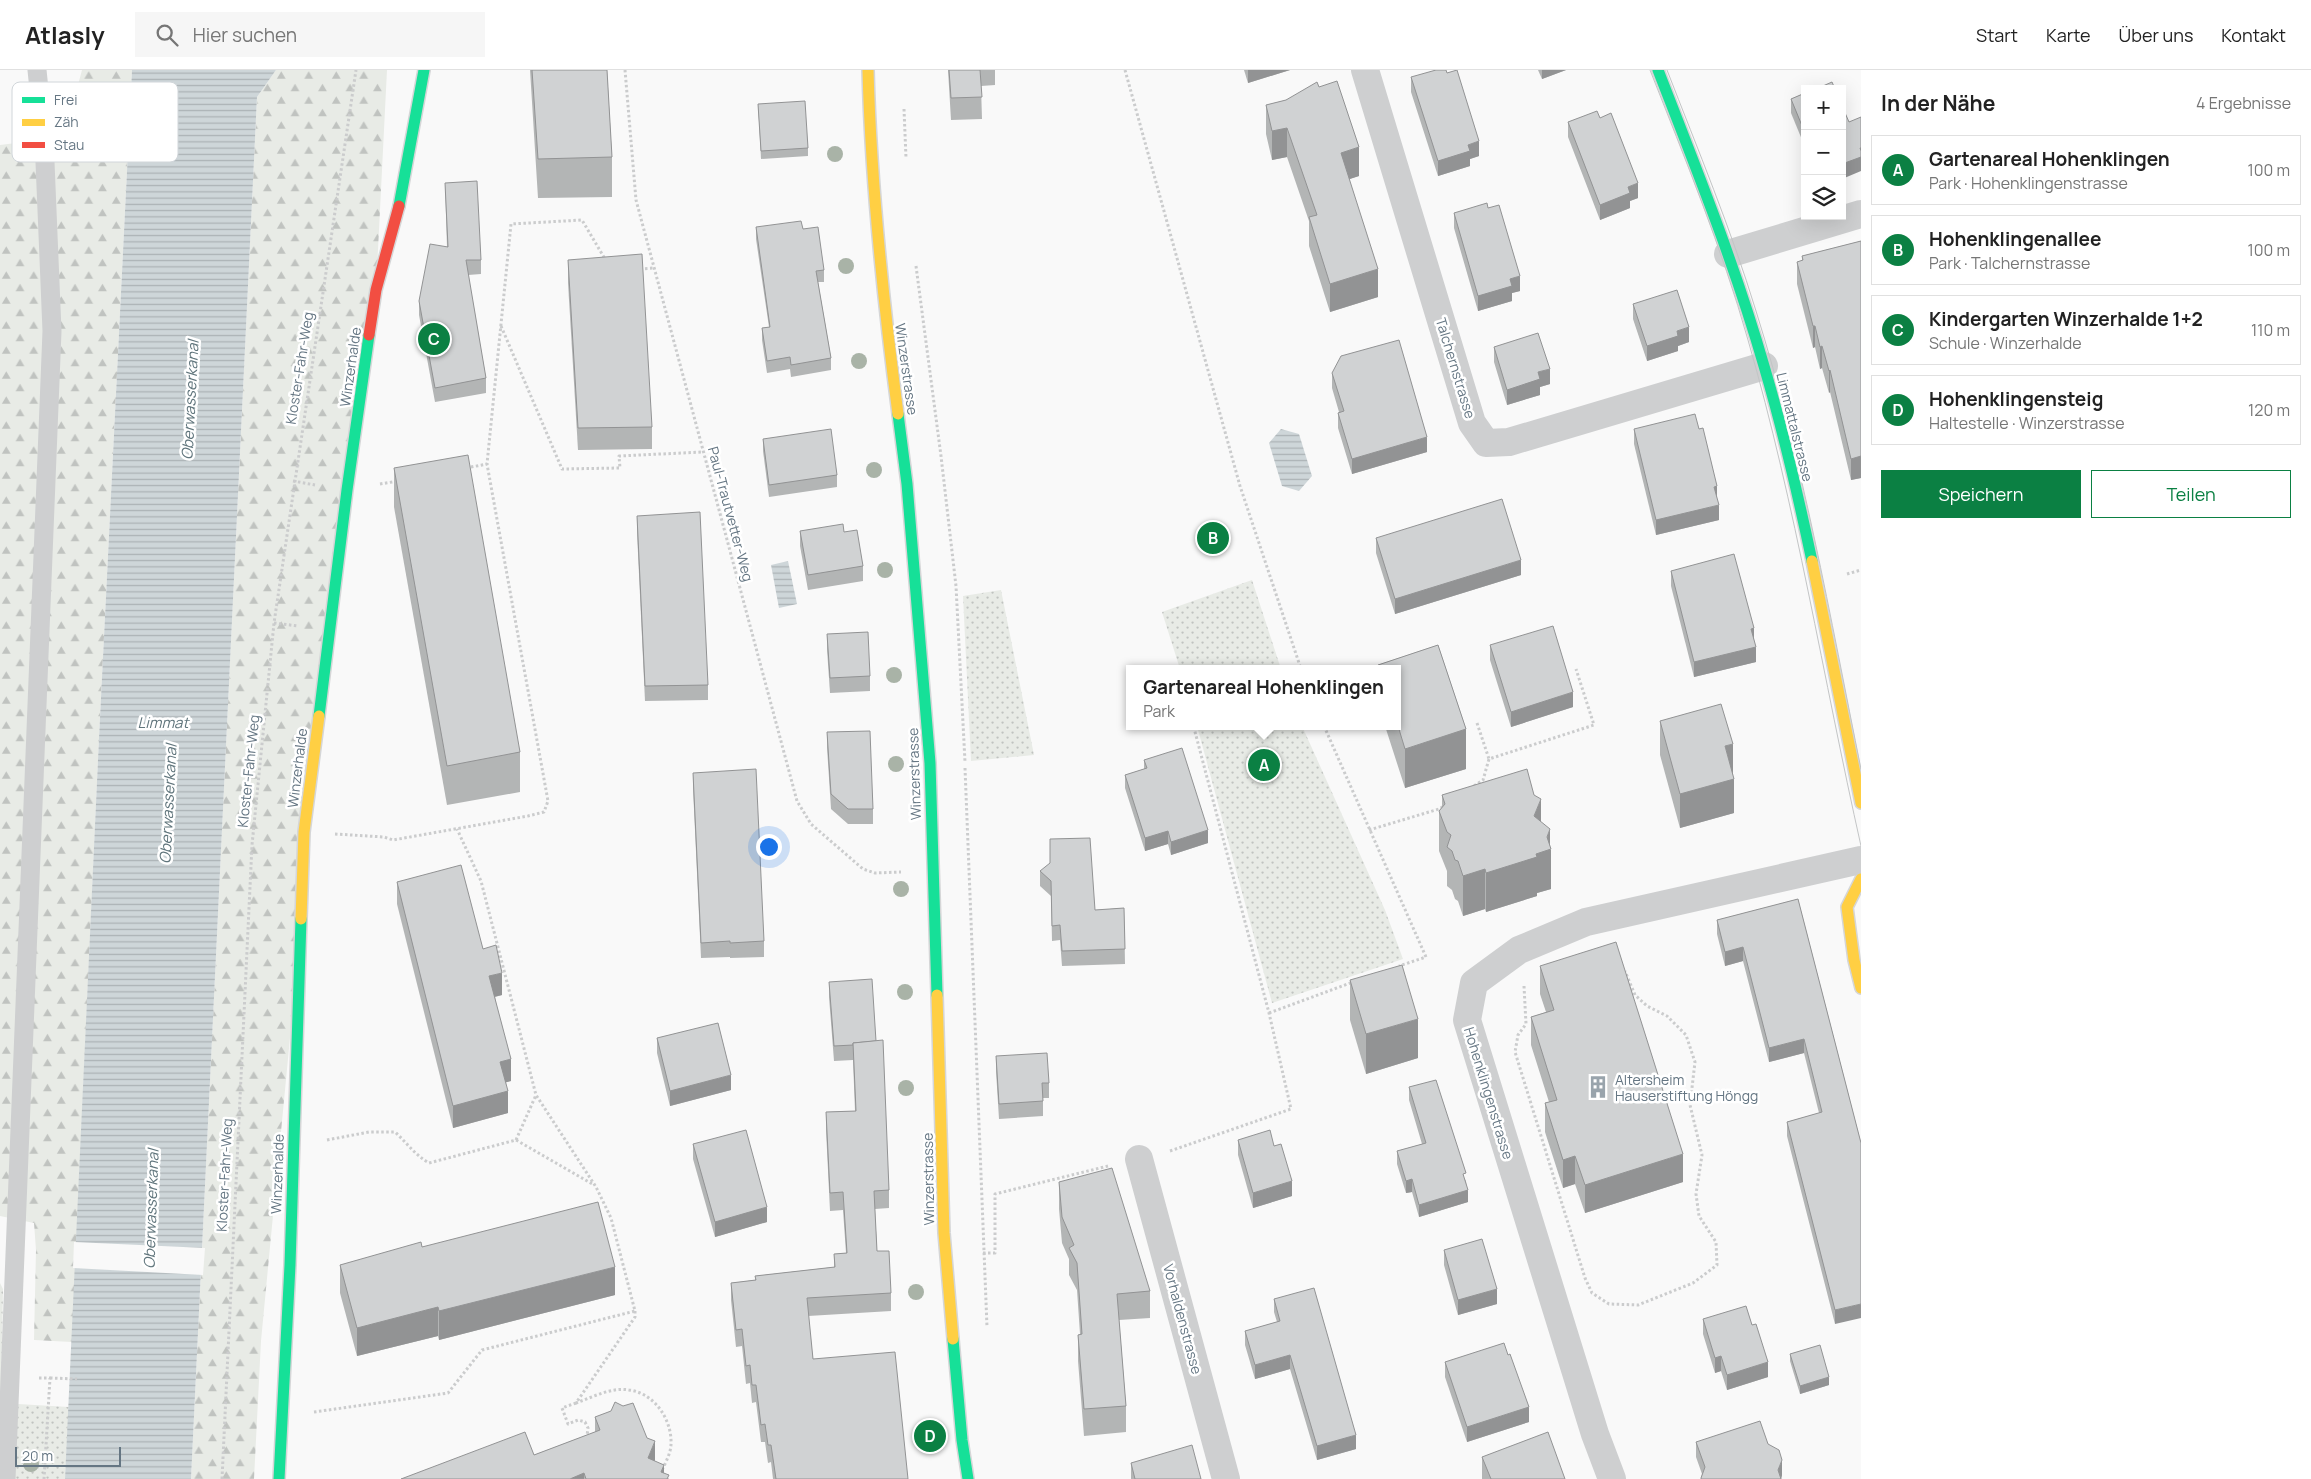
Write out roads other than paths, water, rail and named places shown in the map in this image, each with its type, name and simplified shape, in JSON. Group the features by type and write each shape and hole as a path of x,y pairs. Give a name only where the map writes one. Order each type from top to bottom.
{"street":[{"name":"Winzerhalde","path":"279,1479 304,832 347,490 376,290 396,220 424,70"},
{"name":"Winzerstrasse","path":"868,70 870,150 886,322 908,484 928,734 944,1233 962,1440 968,1479"},
{"name":"Talchernstrasse","path":"1365,70 1472,423 1486,443 1509,442 1764,366"},
{"name":"Limmattalstrasse","path":"1658,70 1728,254 1764,366 1791,470 1861,802"},
{"path":"1728,254 1861,214"},
{"name":"Hohenklingenstrasse","path":"1612,1479 1595,1434 1467,1020 1474,984 1519,950 1586,922 1614,914 1861,860"},
{"path":"1861,879 1847,907 1854,960 1861,988"},
{"name":"Vorhaldenstrasse","path":"1139,1159 1226,1479"}],"lane":[{"path":"6,1479 12,1376 14,1253 52,331 45,162"}],"water":[{"name":"Limmat","path":"132,70 276,70 257,97 191,1479 65,1479 127,162 178,162 178,82 131,82"},
{"path":"1281,429 1299,434 1312,476 1299,491 1282,486 1269,443"},
{"path":"788,561 797,604 779,608 771,565"}],"tram line":[{"path":"1650,70 1727,272 1765,402 1795,528 1861,846"},
{"path":"1667,70 1736,250 1773,367 1802,481 1861,769"}],"place":[{"name":"Kindergarten Winzerhalde 1+2","path":"434,339"},
{"name":"Hohenklingenallee","path":"1213,538"},
{"name":"Gartenareal Hohenklingen","path":"1264,765"},
{"name":"Altersheim Hauserstiftung Höngg","path":"1598,1087"},
{"name":"Hohenklingensteig","path":"930,1436"}],"water label":[{"name":"Oberwasserkanal","path":"190,400"},
{"name":"Oberwasserkanal","path":"168,804"},
{"name":"Oberwasserkanal","path":"151,1209"}]}
